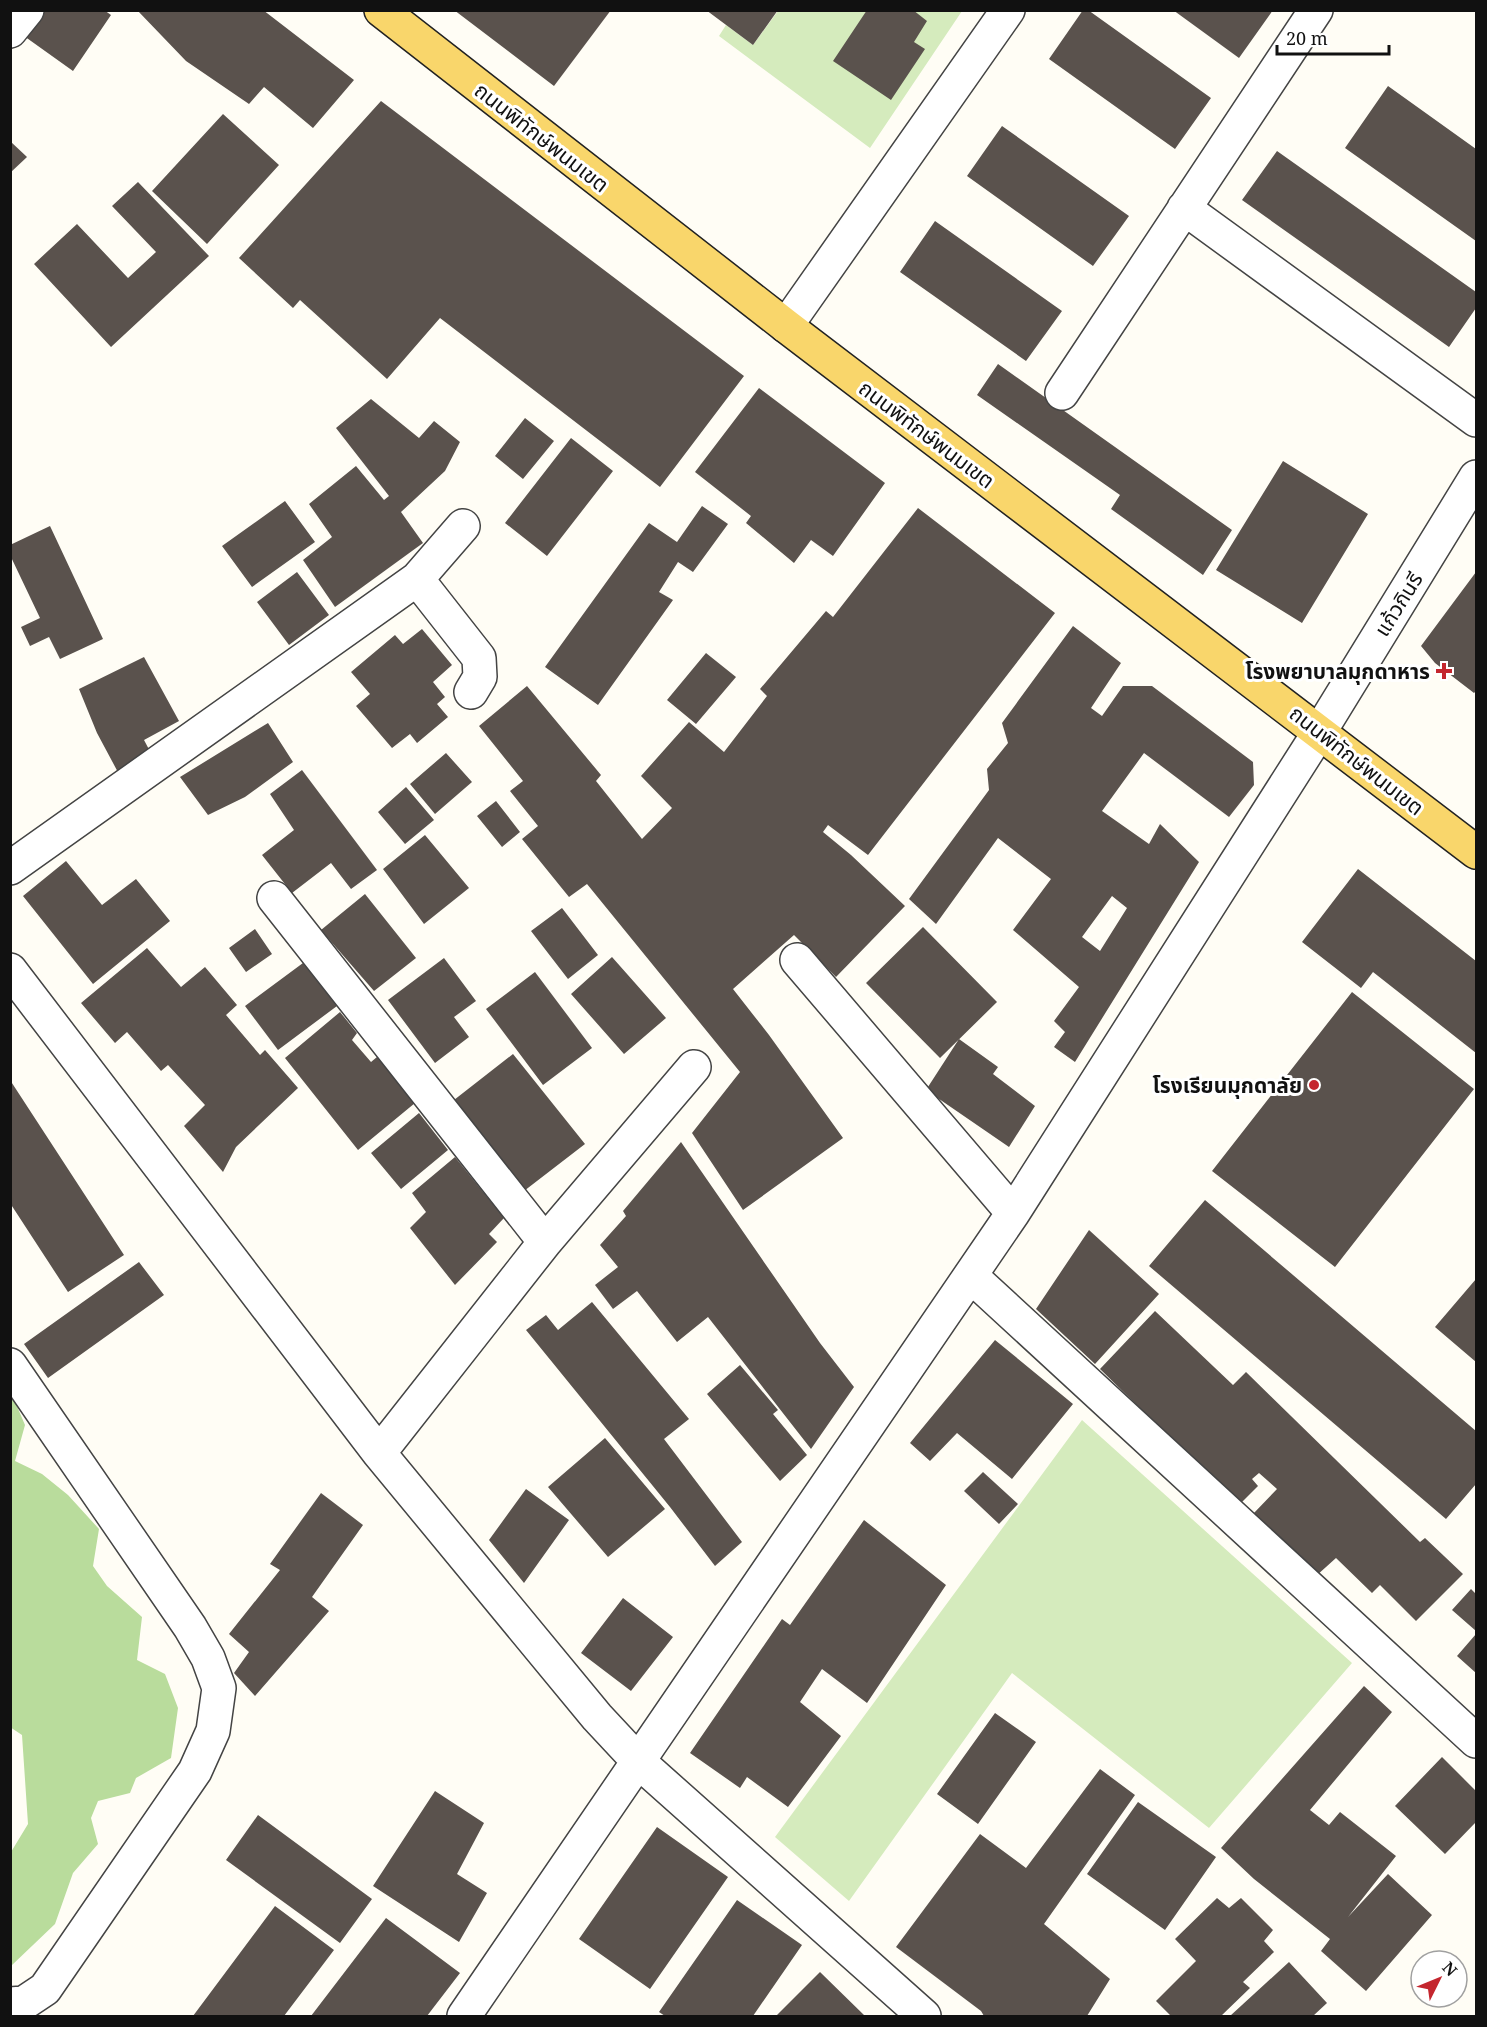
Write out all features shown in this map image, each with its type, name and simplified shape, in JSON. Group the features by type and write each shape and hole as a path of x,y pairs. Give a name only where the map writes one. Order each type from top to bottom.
{"main road":[{"name":"ถนนพิทักษ์พนมเขต","path":"381,10 786,326 1476,852"}],"street":[{"path":"10,31 27,10"},
{"path":"786,326 1008,10"},
{"path":"1062,393 1316,10"},
{"path":"1184,208 1476,420"},
{"name":"แก้วกินรี","path":"465,2016 1013,1214 1320,731 1476,477"},
{"path":"10,868 417,579 462,526"},
{"path":"417,579 479,658 480,676 471,692"},
{"path":"274,898 545,1242"},
{"path":"797,960 1013,1214"},
{"path":"10,970 379,1453 597,1717 639,1762 924,2016"},
{"path":"379,1453 545,1242 694,1067"},
{"path":"971,1276 1476,1741"},
{"path":"10,1365 190,1627 208,1658 219,1688 213,1731 195,1771 45,1989 24,2003 10,2004"}],"green space":[{"path":"778,11 962,11 870,148 719,36 726,25 753,45"},
{"path":"10,1390 25,1425 15,1461 42,1474 68,1495 99,1529 93,1566 107,1586 142,1617 137,1660 165,1674 178,1708 171,1758 136,1778 130,1793 98,1801 91,1818 98,1844 73,1873 55,1924 11,1966 11,1852 28,1824 22,1735 10,1727"},
{"path":"1082,1420 1352,1663 1209,1828 1012,1673 849,1901 775,1837"}],"building":[{"path":"41,10 104,10 111,15 73,71 24,36"},
{"path":"137,10 263,10 354,80 313,128 264,87 249,104 186,61"},
{"path":"454,10 611,10 554,86"},
{"path":"706,10 778,10 753,45"},
{"path":"867,10 913,10 927,21 914,42 925,49 891,100 833,61"},
{"path":"1083,10 1088,10 1211,98 1175,149 1049,59"},
{"path":"1173,10 1273,10 1239,58"},
{"path":"1388,86 1476,149 1476,241 1345,148"},
{"path":"381,101 744,376 660,487 440,318 387,379 300,300 293,308 239,258"},
{"path":"223,114 279,165 207,244 152,191"},
{"path":"1002,126 1129,216 1093,266 967,176"},
{"path":"10,141 27,157 10,173"},
{"path":"1277,151 1476,292 1476,308 1449,347 1242,200"},
{"path":"138,182 209,256 111,347 34,264 77,224 128,278 156,252 112,206"},
{"path":"935,221 1062,311 1026,361 900,272"},
{"path":"998,364 1232,530 1203,575 1111,509 1120,495 977,395"},
{"path":"759,388 885,483 833,556 811,540 794,563 746,523 751,516 695,472"},
{"path":"371,399 419,438 434,421 460,442 445,471 401,512 423,543 335,607 303,560 332,537 309,504 356,466 384,500 389,496 336,428"},
{"path":"525,418 554,441 523,479 495,456"},
{"path":"571,438 613,471 547,556 505,523"},
{"path":"1283,461 1368,514 1302,623 1216,570"},
{"path":"285,501 315,542 252,587 222,546"},
{"path":"702,506 728,524 693,572 678,562 659,592 673,600 598,705 545,667 649,523 677,542"},
{"path":"918,508 1055,613 868,855 828,825 823,832 905,906 836,977 794,935 733,989 843,1138 743,1210 692,1133 740,1072 587,884 569,897 522,839 538,826 510,791 523,781 479,726 527,686 601,775 596,781 642,839 672,808 641,776 689,722 724,752 767,696 760,689 826,611 833,617"},
{"path":"50,526 103,639 60,659 49,637 30,646 21,627 40,618 10,555 10,545"},
{"path":"297,572 329,615 289,645 257,602"},
{"path":"1476,572 1476,691 1474,693 1435,663 1421,646"},
{"path":"1073,626 1121,663 1091,708 1102,716 1123,686 1152,686 1253,762 1254,785 1229,817 1144,753 1102,811 1149,844 1160,824 1199,862 1075,1062 1054,1047 1065,1032 1054,1021 1079,987 1013,930 1051,879 998,838 936,924 909,899 989,790 987,769 1008,743 1002,723","holes":["1112,896 1127,908 1100,951 1082,937"]},
{"path":"422,629 452,665 433,682 445,697 437,704 448,717 417,743 410,734 392,748 356,706 370,694 351,672 395,635 403,644"},
{"path":"706,653 736,677 696,724 667,700"},
{"path":"144,657 179,721 144,740 153,757 120,776 97,733 79,689"},
{"path":"268,723 293,762 245,797 208,815 180,777"},
{"path":"446,753 472,782 435,814 410,784"},
{"path":"302,770 377,870 351,889 331,863 292,893 262,855 294,830 270,794"},
{"path":"406,787 434,820 405,844 378,812"},
{"path":"496,801 520,832 502,847 477,816"},
{"path":"425,835 469,888 424,924 383,869"},
{"path":"66,861 102,905 136,879 170,921 93,984 23,896"},
{"path":"1358,869 1476,961 1476,1053 1373,972 1361,988 1302,942"},
{"path":"365,894 416,958 374,991 321,930"},
{"path":"562,908 598,955 568,979 531,931"},
{"path":"923,927 997,1002 940,1058 866,983"},
{"path":"255,929 272,954 246,972 229,948"},
{"path":"147,948 181,987 205,967 237,1005 226,1015 260,1055 265,1050 298,1088 236,1147 223,1172 184,1126 205,1105 168,1065 161,1071 127,1032 115,1043 81,1003"},
{"path":"612,957 666,1018 624,1054 571,994"},
{"path":"444,958 476,1001 454,1017 469,1037 435,1063 388,1000"},
{"path":"303,963 337,1006 278,1050 245,1006"},
{"path":"535,972 592,1048 543,1085 486,1009"},
{"path":"1352,992 1474,1089 1335,1267 1212,1171"},
{"path":"340,1012 357,1033 352,1040 371,1062 377,1057 415,1103 358,1150 285,1058"},
{"path":"959,1039 998,1067 993,1074 1035,1106 1009,1147 926,1090"},
{"path":"513,1054 585,1144 524,1191 454,1100"},
{"path":"10,1080 124,1255 68,1292 10,1203"},
{"path":"419,1113 448,1150 401,1189 371,1153"},
{"path":"681,1142 820,1343 854,1387 811,1449 708,1317 677,1342 637,1291 613,1309 595,1285 618,1267 600,1245 626,1216 623,1211"},
{"path":"455,1157 504,1218 489,1234 497,1242 455,1285 410,1228 426,1212 412,1193"},
{"path":"1205,1200 1476,1431 1476,1484 1446,1519 1149,1266"},
{"path":"1089,1230 1159,1294 1095,1364 1036,1309"},
{"path":"139,1262 164,1295 48,1378 24,1344"},
{"path":"1476,1279 1476,1362 1435,1327"},
{"path":"592,1302 689,1419 664,1439 742,1542 715,1566 526,1330 546,1315 558,1330"},
{"path":"1155,1311 1233,1385 1246,1372 1420,1542 1425,1538 1463,1574 1416,1621 1380,1585 1372,1593 1336,1558 1316,1576 1253,1514 1277,1489 1259,1473 1252,1479 1258,1486 1239,1505 1100,1369"},
{"path":"995,1340 1073,1404 1012,1479 957,1433 930,1461 910,1443"},
{"path":"740,1365 778,1410 773,1414 807,1455 780,1481 707,1394"},
{"path":"605,1438 665,1509 608,1557 548,1487"},
{"path":"983,1472 1018,1504 999,1524 964,1491"},
{"path":"526,1489 569,1520 524,1583 489,1540"},
{"path":"321,1493 363,1525 312,1597 329,1611 255,1696 234,1673 249,1652 229,1634 280,1570 270,1564"},
{"path":"864,1520 946,1585 867,1703 822,1669 800,1702 841,1736 788,1807 747,1777 740,1788 690,1753 782,1619 790,1625"},
{"path":"1471,1589 1476,1594 1476,1631 1452,1610"},
{"path":"623,1598 673,1637 631,1691 581,1653"},
{"path":"1476,1634 1476,1673 1457,1656"},
{"path":"1364,1686 1392,1712 1310,1810 1329,1825 1340,1812 1396,1856 1348,1917 1388,1874 1432,1915 1366,1991 1321,1951 1330,1939 1254,1879 1221,1848"},
{"path":"995,1713 1036,1742 978,1824 937,1794"},
{"path":"1442,1757 1476,1791 1476,1822 1445,1854 1395,1806"},
{"path":"1100,1769 1135,1795 1044,1924 1110,1979 1087,2016 984,2016 981,2011 896,1947 980,1834 1026,1868"},
{"path":"435,1791 484,1823 457,1874 487,1893 459,1942 373,1886"},
{"path":"1138,1802 1216,1857 1165,1930 1087,1874"},
{"path":"258,1815 372,1899 340,1943 226,1860"},
{"path":"657,1827 728,1877 650,1989 579,1939"},
{"path":"1217,1898 1229,1908 1241,1898 1273,1930 1264,1941 1274,1952 1243,1982 1250,1988 1221,2016 1171,2016 1156,2001 1196,1961 1175,1939"},
{"path":"737,1900 802,1945 753,2016 665,2016 659,2012"},
{"path":"275,1906 334,1950 284,2016 193,2016"},
{"path":"386,1918 460,1973 427,2016 311,2016"},
{"path":"1289,1962 1327,2003 1313,2016 1230,2016"},
{"path":"820,1972 865,2016 776,2016"}],"place":[{"name":"โรงพยาบาลมุกดาหาร","path":"1444,671"},
{"name":"โรงเรียนมุกดาลัย","path":"1314,1085"}]}
